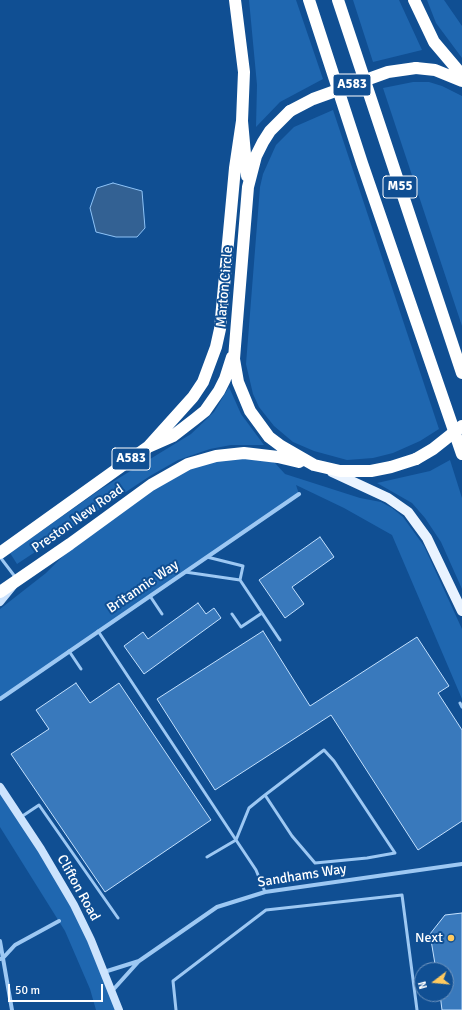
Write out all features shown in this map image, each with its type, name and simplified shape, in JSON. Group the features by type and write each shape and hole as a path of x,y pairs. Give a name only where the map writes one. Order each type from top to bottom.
{"highway":[{"path":"148,447 193,397 203,382 216,347 220,329 235,168 242,121 244,72 235,0"},
{"name":"M55","path":"309,0 362,163 462,454"},
{"name":"M55","path":"338,0 462,373"},
{"path":"414,0 434,42 462,75"},
{"name":"Marton Circle","path":"462,81 435,70 416,68 388,72 313,99 290,111 276,125 263,142 256,156 248,187 234,346 234,359 238,382 250,411 259,425 281,446 319,467 340,471 371,471 391,467 416,459 433,449 462,426"},
{"path":"242,121 248,187"},
{"name":"Preston New Road","path":"0,553 148,447 173,436 204,411 225,379 234,346"},
{"name":"Preston New Road","path":"0,592 151,486 188,464 216,456 244,454 278,457 319,467"}],"main road":[{"path":"319,467 388,498 408,512 427,538 462,611"}],"street":[{"name":"Britannic Way","path":"0,698 299,494"},
{"path":"0,602 17,579"},
{"name":"Clifton Road","path":"0,786 74,905 104,972 118,1010"},
{"name":"Sandhams Way","path":"111,991 139,961 217,908 265,892 462,864"},
{"path":"2,959 15,945 59,921"},
{"path":"0,941 12,1010"},
{"name":"Sandhams Way","path":"104,972 139,961"}],"lane":[{"path":"0,557 17,579"},
{"path":"207,557 243,566 240,580 280,640"},
{"path":"185,572 240,580"},
{"path":"150,596 162,614"},
{"path":"232,614 241,627 262,613"},
{"path":"98,630 256,870 265,892"},
{"path":"69,651 80,669"},
{"path":"460,703 462,707"},
{"path":"207,857 236,840 249,808 324,750 334,761 395,853 367,858 315,863 292,836 266,795"},
{"path":"20,817 39,805 118,918"},
{"path":"176,1010 173,981 266,910 402,896 417,1010"}],"shaded area":[{"path":"249,0 296,0 323,79 280,102 256,127 257,85"},
{"path":"353,0 399,0 422,50 373,62"},
{"path":"427,0 444,0 462,26 462,58 436,23"},
{"path":"413,82 429,82 442,86 462,96 462,326 383,88"},
{"path":"333,110 439,429 420,441 393,453 373,458 347,460 314,451 293,442 274,426 259,407 253,394 246,364 260,187 263,174 276,145 294,127"},
{"path":"113,183 142,191 145,228 137,237 116,237 96,232 90,208 97,188"},
{"path":"229,387 241,414 264,445 231,445 210,449 178,460 150,476 17,564 10,553 101,489 191,434 214,412"},
{"path":"244,453 275,463 285,474 360,498 381,502 392,508 403,517 424,546 462,629 462,699 392,535 344,508 296,485 299,494 0,698 0,609 46,573 63,556 174,471"},
{"path":"450,460 462,498 462,589 441,542 425,518 412,503 377,483 430,471"},
{"path":"0,787 74,905 119,1010 96,1010 90,989 65,931 0,827"}],"building":[{"path":"320,537 334,557 292,587 304,604 285,618 259,580"},
{"path":"198,603 206,614 214,608 221,618 144,674 124,646 143,632 148,639"},
{"path":"263,631 310,706 417,637 449,686 438,693 462,730 462,821 418,850 331,715 215,790 157,699"},
{"path":"76,683 90,703 119,683 211,820 105,892 11,754 49,729 36,710"},
{"path":"462,913 462,1010 442,1010 441,1002 454,1002 454,962 435,962 430,934 445,915"}],"place":[{"name":"Next","path":"451,938"}]}
